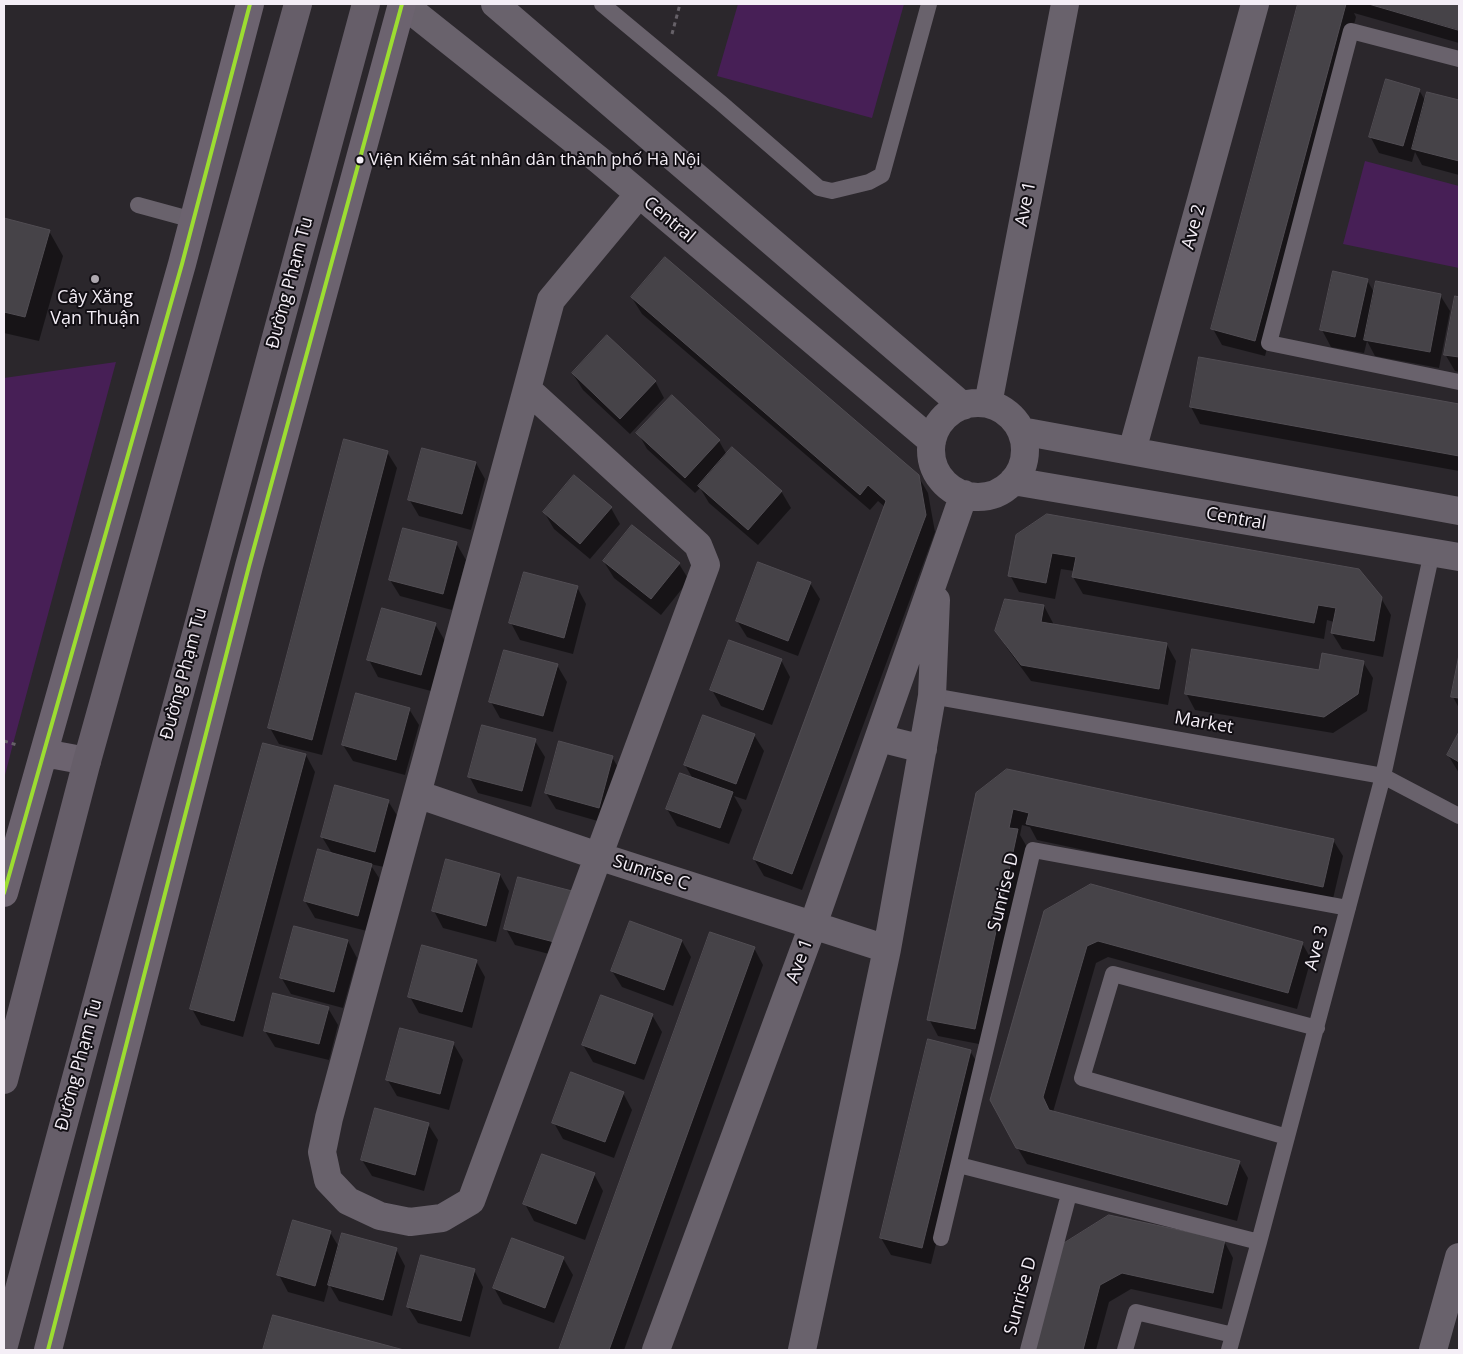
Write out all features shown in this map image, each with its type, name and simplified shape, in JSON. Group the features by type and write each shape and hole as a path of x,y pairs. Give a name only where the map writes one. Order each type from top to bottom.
{"highway":[{"path":"4,1080 87,761 298,4"},
{"name":"Đường Phạm Tu","path":"4,1346 366,4"}],"main road":[{"path":"4,893 193,220 250,4"},
{"name":"Đường Phạm Tu","path":"48,1350 249,566 402,4"},
{"path":"44,753 87,761"}],"street":[{"name":"Central","path":"402,4 576,142 932,441"},
{"path":"495,4 975,405"},
{"name":"Ave 1","path":"975,405 1065,4"},
{"name":"Ave 2","path":"1132,451 1255,4"},
{"path":"527,389 698,545 706,565 470,1201 442,1218 410,1222 380,1216 348,1201 328,1180 322,1152 332,1108 551,300 639,194"},
{"path":"975,405 1002,409 1013,418 1022,431 1025,446 1024,462 1016,477 1005,488 990,495 974,497 958,493 945,484 936,470 931,456 932,441 936,427 946,415 975,405"},
{"path":"1022,431 1459,511"},
{"name":"Central","path":"1012,481 1459,557"},
{"name":"Ave 1","path":"656,1350 813,925 964,494"},
{"name":"Ave 1","path":"802,1350 887,949 923,749 932,696 938,570"},
{"path":"879,738 923,749"},
{"name":"Sunrise C","path":"417,794 598,856 887,949"},
{"path":"1433,1350 1458,1268"},
{"path":"4,1346 13,1350"}],"lane":[{"path":"602,4 819,188 832,191 869,182 882,175 929,4"},
{"path":"1459,59 1351,31 1269,342 1459,382"},
{"path":"138,205 193,220"},
{"name":"Ave 3","path":"1231,1342 1317,1028 1383,776 1432,552"},
{"name":"Market","path":"932,696 1383,776 1459,816"},
{"name":"Sunrise D","path":"941,1238 1033,850 1348,908"},
{"path":"1287,1137 1082,1078 1112,974 1317,1028"},
{"path":"959,1165 1259,1242"},
{"name":"Sunrise D","path":"1028,1350 1069,1194"},
{"path":"1125,1350 1136,1312 1231,1342"}],"path":[{"path":"666,57 680,4"}],"shaded area":[{"path":"738,4 904,4 872,118 717,76"},
{"path":"1365,161 1459,186 1459,268 1343,244"},
{"path":"116,362 13,744 4,779 4,378"}],"building":[{"path":"1298,4 1346,4 1255,341 1211,329"},
{"path":"1369,4 1459,4 1459,30"},
{"path":"1386,79 1420,89 1403,146 1369,137"},
{"path":"1427,92 1459,100 1459,161 1412,149"},
{"path":"4,218 50,230 25,317 4,312"},
{"path":"665,257 919,475 926,515 792,874 753,859 886,501 868,485 860,495 631,297"},
{"path":"1333,271 1368,279 1355,337 1320,330"},
{"path":"1376,281 1441,294 1430,352 1364,340"},
{"path":"1455,296 1459,297 1459,357 1444,355"},
{"path":"607,335 656,381 620,419 572,373"},
{"path":"1199,357 1459,404 1459,456 1190,407"},
{"path":"672,395 720,440 685,478 636,433"},
{"path":"344,439 388,451 312,740 268,728"},
{"path":"732,447 782,491 748,530 698,486"},
{"path":"422,448 476,462 462,514 408,500"},
{"path":"574,475 612,507 580,544 543,512"},
{"path":"1047,514 1359,569 1382,597 1374,641 1331,633 1336,608 1318,605 1314,623 1072,577 1076,557 1052,553 1046,583 1008,576 1016,535"},
{"path":"632,525 680,563 651,599 603,561"},
{"path":"403,528 457,542 443,594 389,580"},
{"path":"758,562 811,582 788,641 736,621"},
{"path":"524,572 578,586 564,638 509,623"},
{"path":"1005,599 1044,605 1041,622 1167,643 1159,689 1021,665 995,631"},
{"path":"382,608 436,623 421,675 367,660"},
{"path":"729,640 782,659 763,710 710,690"},
{"path":"1192,649 1319,670 1322,653 1364,661 1358,694 1324,717 1185,694"},
{"path":"504,650 558,664 543,716 489,702"},
{"path":"1459,655 1459,698 1451,697"},
{"path":"356,693 410,708 396,760 342,745"},
{"path":"703,715 755,734 736,784 684,765"},
{"path":"482,725 536,739 522,791 468,777"},
{"path":"1459,732 1459,762 1447,755"},
{"path":"559,741 613,756 599,808 545,793"},
{"path":"263,743 306,754 234,1021 190,1009"},
{"path":"1007,769 1334,839 1323,887 1026,824 1029,813 1013,809 1009,828 1018,829 975,1029 927,1020 976,793"},
{"path":"680,773 733,792 720,828 666,809"},
{"path":"335,785 389,800 375,852 321,837"},
{"path":"318,849 372,864 358,916 304,901"},
{"path":"446,859 500,874 486,926 432,911"},
{"path":"518,877 572,891 558,943 504,929"},
{"path":"1091,884 1303,942 1288,993 1098,941 1087,946 1043,1097 1049,1110 1240,1161 1227,1205 1016,1148 990,1100 1044,911"},
{"path":"630,921 682,940 664,990 611,971"},
{"path":"294,926 348,940 334,992 280,978"},
{"path":"710,932 755,947 609,1350 559,1350"},
{"path":"422,945 477,960 462,1012 408,997"},
{"path":"273,993 329,1007 319,1044 264,1031"},
{"path":"601,995 653,1014 635,1064 582,1045"},
{"path":"400,1028 454,1042 440,1094 386,1080"},
{"path":"928,1039 971,1050 922,1248 880,1238"},
{"path":"571,1072 624,1092 605,1142 552,1123"},
{"path":"375,1108 429,1123 415,1175 361,1160"},
{"path":"542,1154 595,1173 576,1224 523,1204"},
{"path":"1109,1215 1225,1240 1213,1293 1122,1273 1100,1285 1083,1350 1030,1350 1058,1247"},
{"path":"293,1220 331,1231 315,1286 277,1275"},
{"path":"342,1233 397,1248 383,1300 328,1285"},
{"path":"512,1238 564,1257 545,1308 493,1288"},
{"path":"421,1255 475,1269 461,1321 407,1307"},
{"path":"273,1315 404,1350 263,1350"}],"transit line":[{"path":"4,893 182,264 250,4"},
{"path":"48,1350 249,566 402,4"}],"place":[{"name":"Viện Kiểm sát nhân dân thành phố Hà Nội","path":"360,160"},
{"name":"Cây Xăng Vạn Thuận","path":"95,279"}]}
